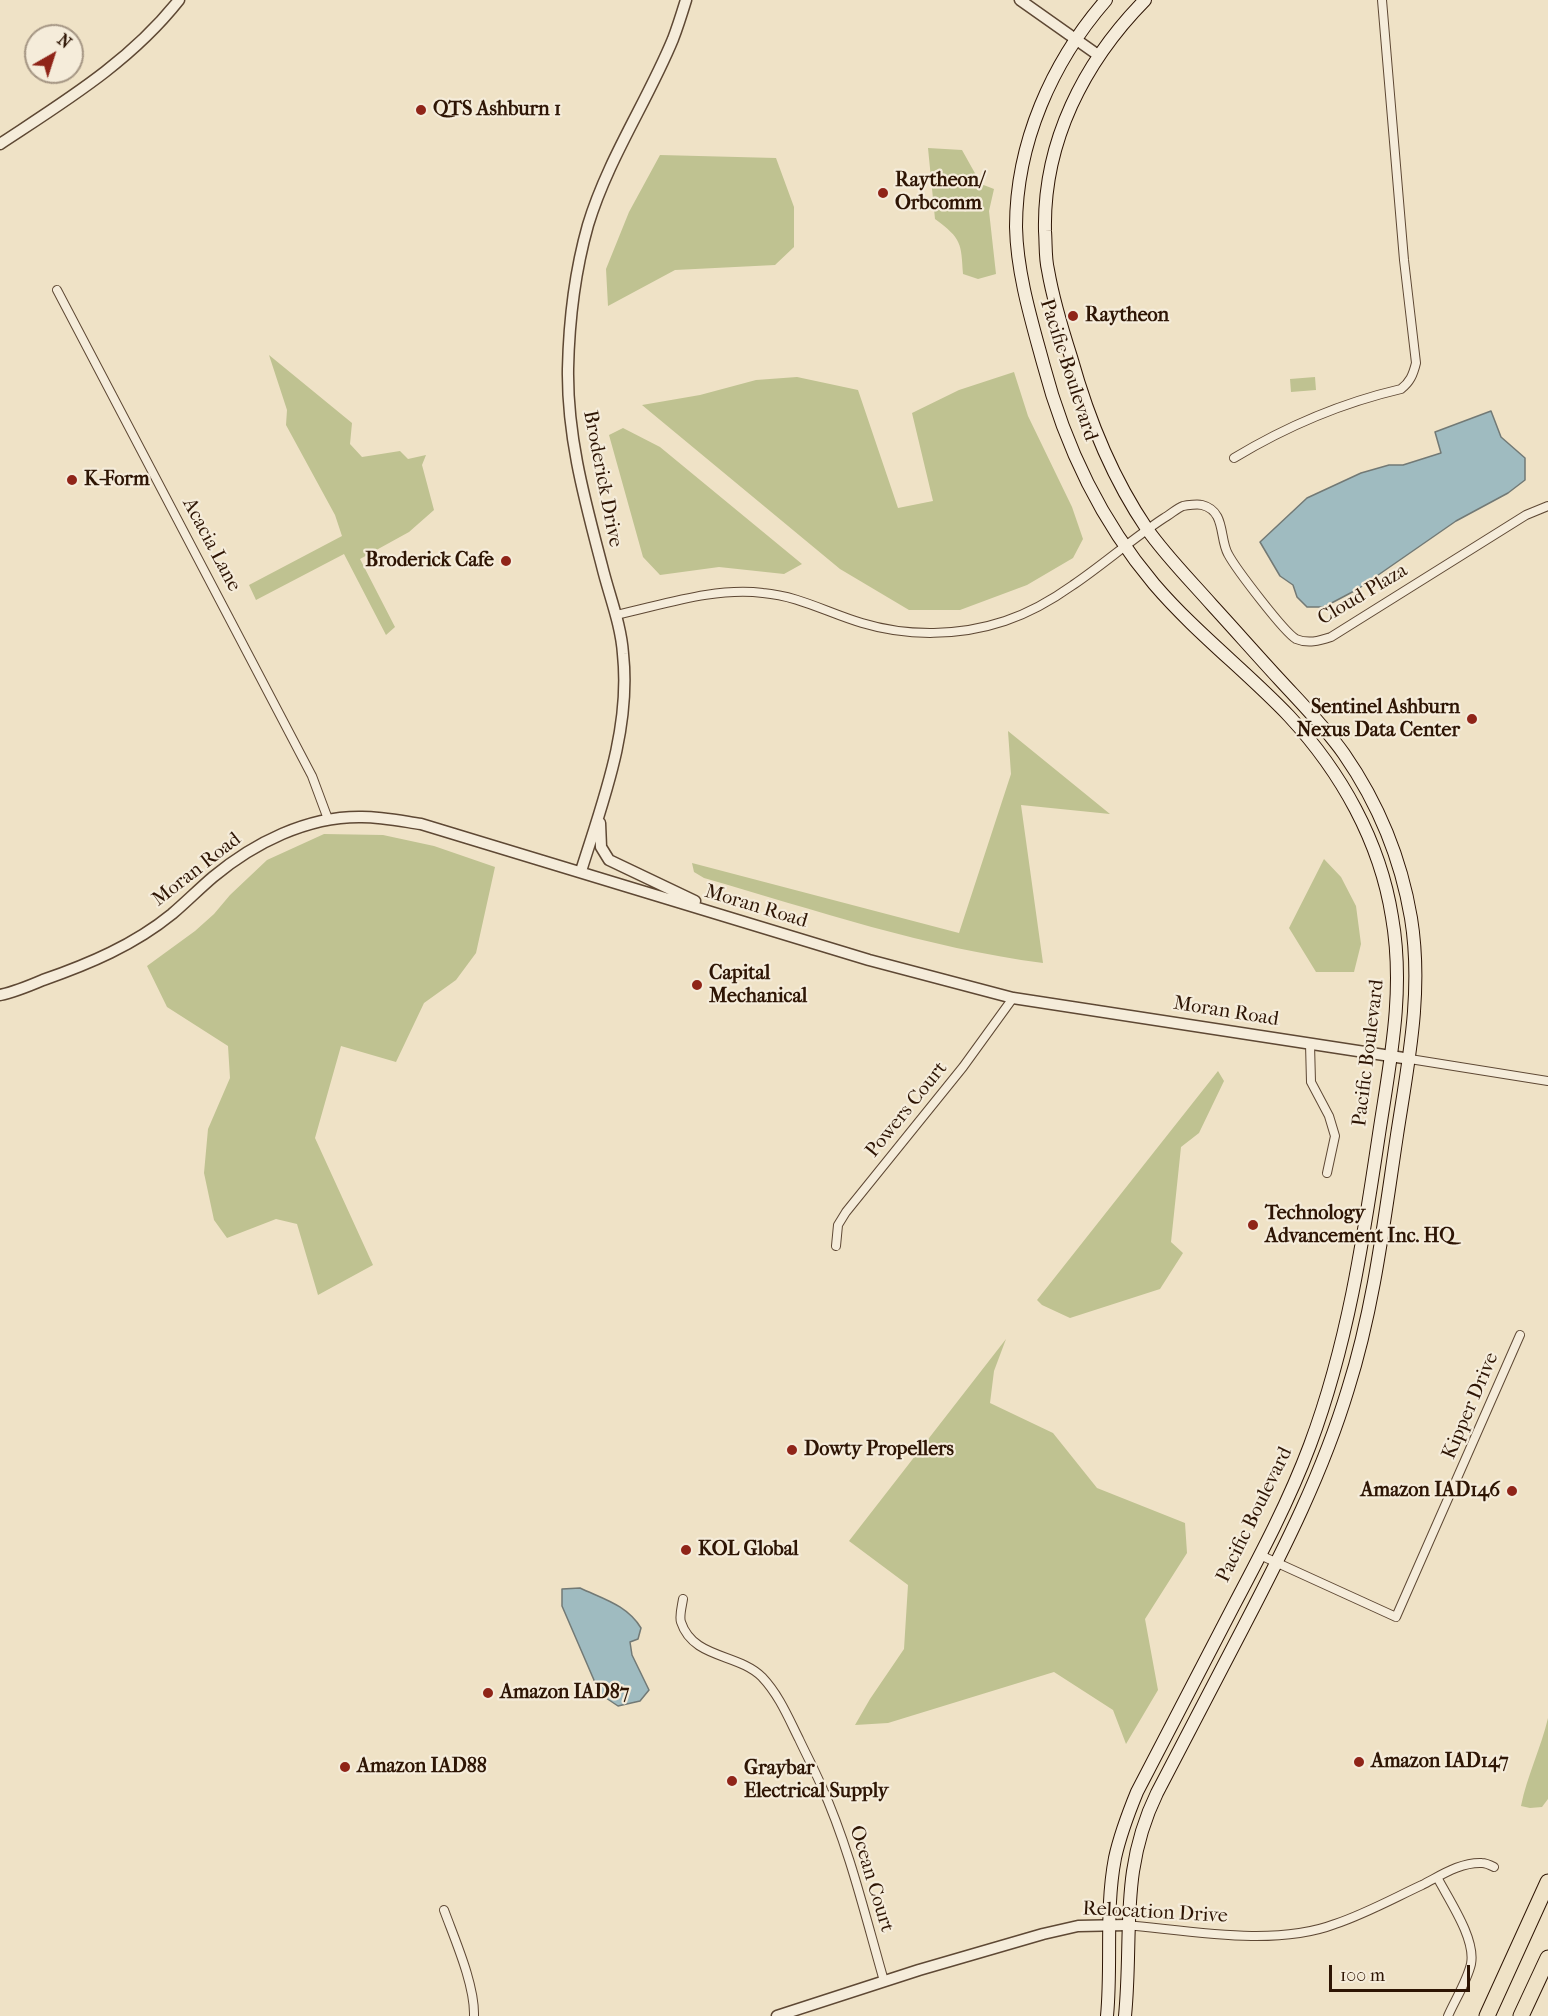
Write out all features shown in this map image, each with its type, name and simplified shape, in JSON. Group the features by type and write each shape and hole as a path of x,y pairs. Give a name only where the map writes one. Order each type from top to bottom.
{"highway":[{"path":"1487,2016 1548,1882"},
{"path":"1521,2016 1548,1958"}],"main road":[{"name":"Pacific Boulevard","path":"1106,0 1076,38 1054,74 1036,118 1022,171 1016,228 1025,297 1049,386 1063,430 1101,508 1124,546 1156,586 1300,729 1329,766 1355,807 1376,854 1392,912 1398,992 1391,1056 1359,1270 1337,1362 1310,1445 1280,1515 1137,1792 1126,1818 1115,1860 1107,2016"},
{"name":"Pacific Boulevard","path":"1125,2016 1127,1925 1135,1852 1150,1807 1306,1504 1338,1422 1358,1356 1371,1300 1410,1059 1417,985 1412,921 1402,877 1377,811 1366,789 1334,740 1174,562 1148,529 1098,441 1077,379 1047,266 1045,210 1048,183 1056,144 1074,98 1098,55 1128,17 1145,0"}],"street":[{"path":"0,144 120,62 164,19 179,0"},
{"name":"Broderick Drive","path":"581,872 612,770 623,710 623,652 571,434 568,397 570,328 581,252 588,224 611,167 673,38 686,0"},
{"path":"1020,0 1098,55"},
{"path":"1234,458 1284,429 1306,420 1347,404 1401,390 1408,384 1414,373 1416,363 1404,260 1382,0"},
{"name":"Acacia Lane","path":"57,290 312,776 328,819"},
{"name":"Cloud Plaza","path":"1148,529 1183,506 1201,505 1212,511 1221,523 1227,552 1281,625 1294,638 1308,643 1331,637 1526,515 1548,506"},
{"path":"616,615 705,596 761,592 795,598 862,624 898,631 939,633 979,628 1029,612 1050,600 1148,529"},
{"path":"600,812 601,847 609,860 733,918"},
{"name":"Moran Road","path":"0,995 117,950 172,914 214,877 251,850 291,830 328,819 360,817 421,824 869,960 1013,998 1548,1081"},
{"name":"Powers Court","path":"836,1246 838,1225 846,1212 963,1067 1013,998"},
{"path":"1310,1044 1311,1082 1329,1116 1335,1136 1327,1173"},
{"name":"Kipper Drive","path":"1260,1555 1396,1617 1520,1335"},
{"name":"Ocean Court","path":"683,1599 680,1620 687,1634 700,1646 718,1656 741,1663 759,1675 776,1693 821,1785 841,1836 884,1981"},
{"name":"Relocation Drive","path":"777,2016 884,1981 1043,1934 1078,1926 1127,1925 1254,1936 1283,1935 1335,1925 1449,1870 1484,1862 1494,1867"},
{"path":"1437,1877 1465,1931 1471,1949 1471,1965 1448,2016"},
{"path":"444,1910 462,1961 474,2006 474,2016"}],"green space":[{"path":"928,148 962,150 981,184 994,189 989,211 996,274 978,279 963,274 962,255 958,242 935,219"},
{"path":"660,155 776,158 794,207 794,247 775,265 675,270 608,306 606,269 629,212"},
{"path":"269,355 352,423 350,444 362,457 400,451 408,459 426,455 422,465 434,510 409,532 360,559 395,627 386,635 344,554 256,600 249,585 342,536 335,515 286,425 287,410"},
{"path":"1014,372 1028,416 1072,507 1083,539 1073,558 1027,585 960,610 909,610 840,569 642,405 700,395 756,380 797,377 858,390 898,508 933,501 912,413 959,390"},
{"path":"1315,377 1316,390 1291,392 1290,379"},
{"path":"623,428 660,447 802,564 784,574 719,567 660,575 643,557 609,435"},
{"path":"1008,731 1110,814 1021,805 1043,963 914,938 704,878 694,872 692,863 959,933 1011,774"},
{"path":"324,834 383,835 434,846 495,867 476,953 456,980 424,1003 396,1062 341,1046 315,1138 373,1265 318,1295 297,1224 276,1219 227,1238 214,1220 204,1173 208,1129 230,1078 228,1046 167,1007 147,966 195,931 267,860"},
{"path":"1324,859 1341,877 1356,906 1361,944 1354,972 1316,972 1289,928"},
{"path":"1218,1071 1224,1081 1199,1133 1181,1147 1171,1242 1183,1253 1160,1289 1070,1318 1042,1305 1037,1300"},
{"path":"1006,1339 994,1371 990,1403 1053,1433 1097,1488 1185,1523 1187,1553 1145,1619 1158,1690 1126,1744 1113,1710 1054,1672 888,1723 855,1725 904,1649 908,1585 849,1541"},
{"path":"1548,1718 1548,1799 1542,1807 1521,1806 1542,1740"}],"water":[{"path":"1491,411 1501,437 1525,458 1525,480 1508,493 1456,521 1358,589 1324,607 1307,607 1297,597 1293,585 1280,576 1260,542 1307,498 1361,473 1389,465 1403,465 1441,453 1435,432"},
{"path":"580,1588 622,1608 641,1628 638,1639 630,1642 632,1655 649,1690 640,1701 618,1706 600,1694 562,1606 562,1589"}],"place":[{"name":"QTS Ashburn 1","path":"421,110"},
{"name":"Raytheon/ Orbcomm","path":"883,193"},
{"name":"Raytheon","path":"1073,316"},
{"name":"K-Form","path":"72,480"},
{"name":"Broderick Cafe","path":"506,561"},
{"name":"Sentinel Ashburn Nexus Data Center","path":"1472,719"},
{"name":"Capital Mechanical","path":"697,985"},
{"name":"Technology Advancement Inc. HQ","path":"1253,1225"},
{"name":"Dowty Propellers","path":"792,1450"},
{"name":"Amazon IAD146","path":"1512,1491"},
{"name":"KOL Global","path":"686,1550"},
{"name":"Amazon IAD87","path":"488,1693"},
{"name":"Amazon IAD147","path":"1359,1762"},
{"name":"Amazon IAD88","path":"345,1767"},
{"name":"Graybar Electrical Supply","path":"732,1781"}]}
